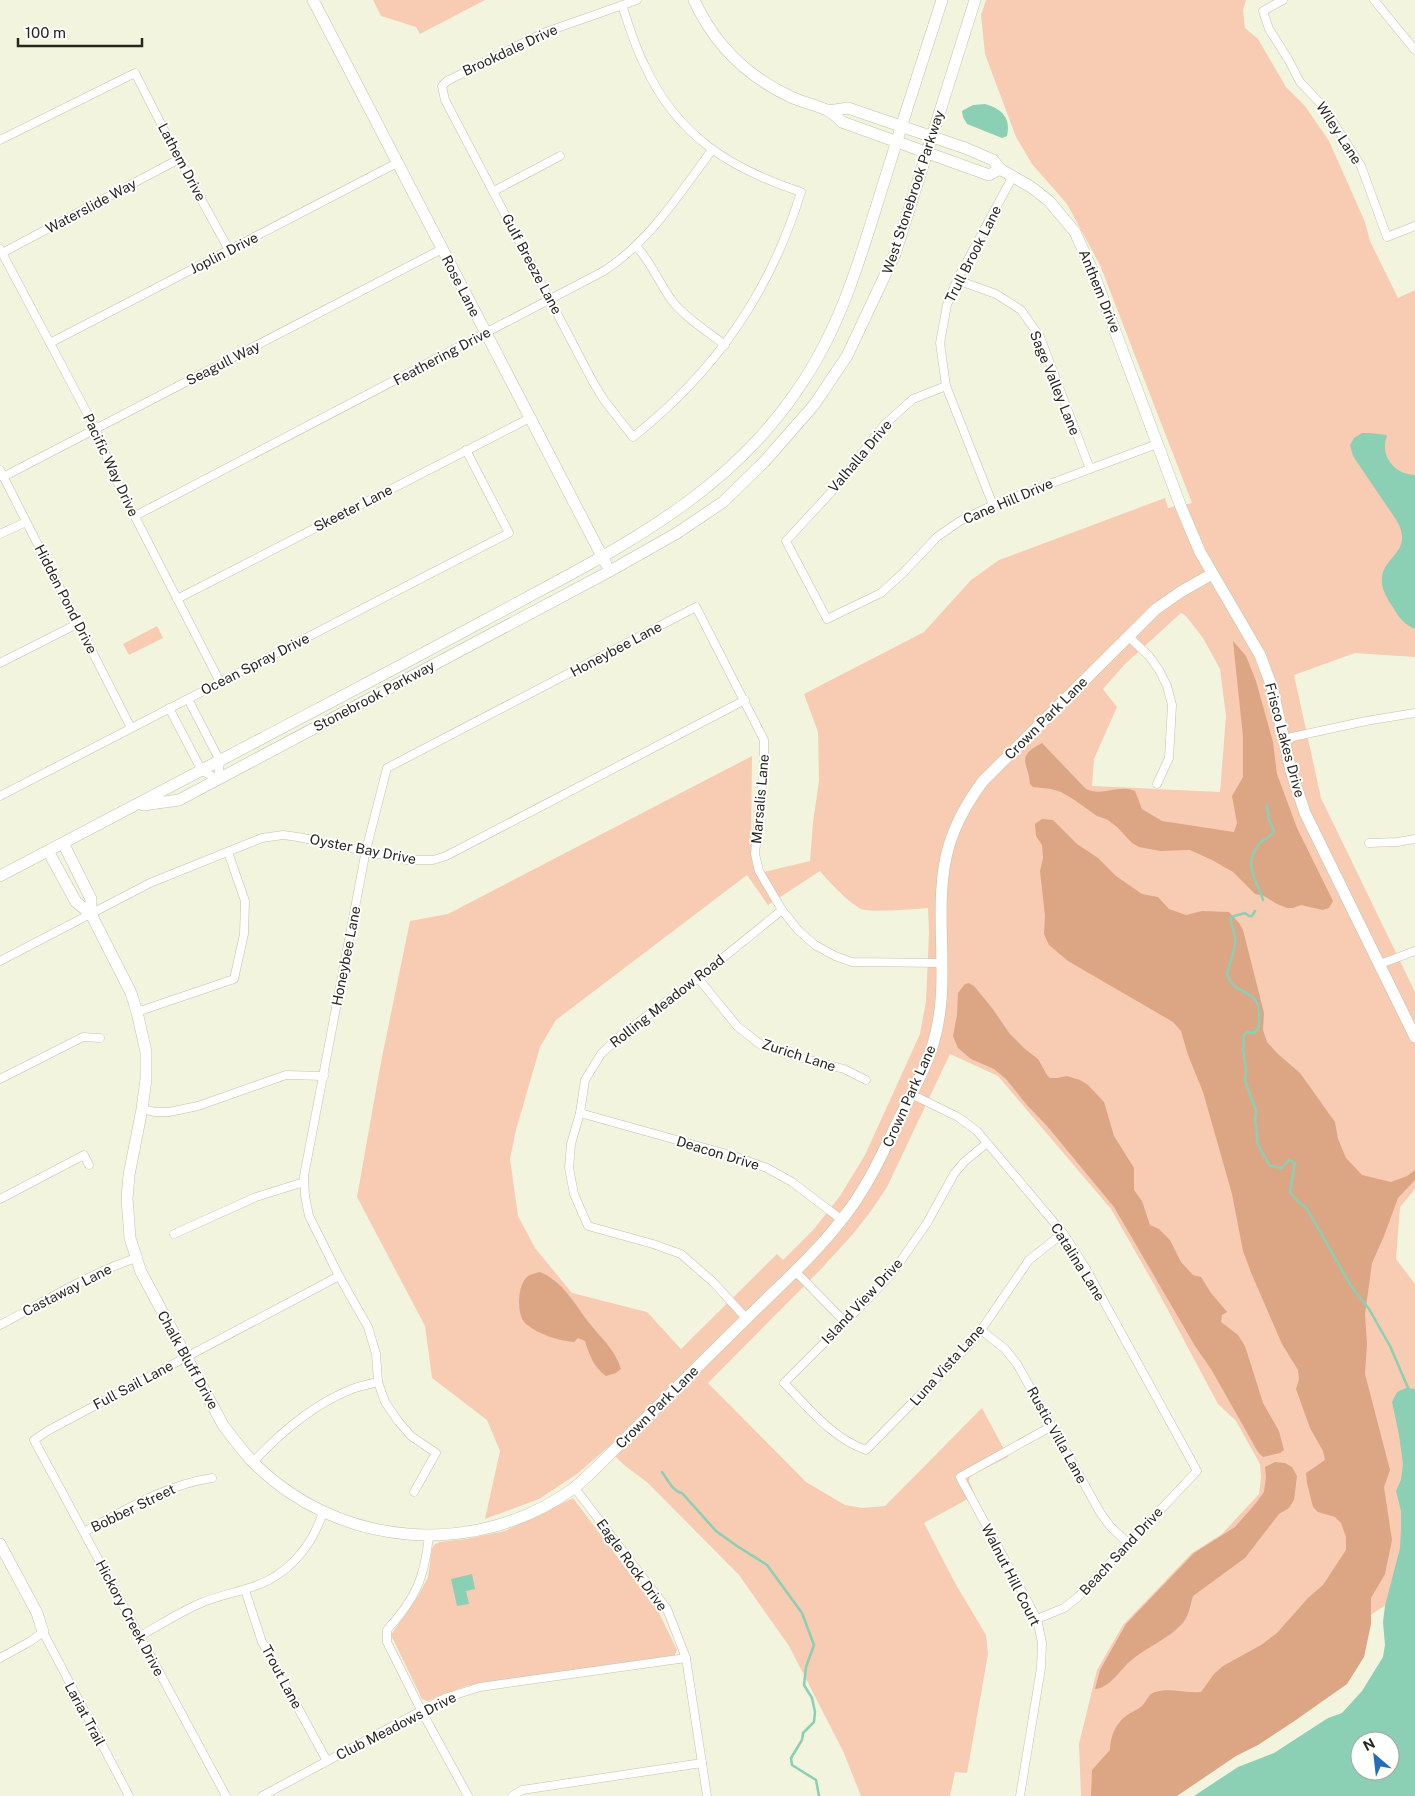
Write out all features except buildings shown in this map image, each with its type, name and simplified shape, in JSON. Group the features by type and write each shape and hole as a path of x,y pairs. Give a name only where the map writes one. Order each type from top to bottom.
{"street":[{"name":"Rose Lane","path":"313,0 610,571"},
{"name":"Brookdale Drive","path":"442,86 447,81 530,38 637,0"},
{"name":"Anthem Drive","path":"694,0 704,20 720,42 748,71 782,93 829,111 842,122 990,175 1000,169"},
{"path":"602,557 703,492 761,437 798,390 821,351 845,302 942,0"},
{"name":"West Stonebrook Parkway","path":"610,571 676,534 723,502 765,461 814,405 848,356 895,254 975,0"},
{"name":"Wiley Lane","path":"1283,0 1263,11 1268,29 1288,59 1300,82 1322,105 1361,166 1387,237 1415,226"},
{"path":"1374,0 1415,50"},
{"path":"622,5 640,55 658,90 682,122 712,150 750,173 801,192 784,240 768,277 748,312 725,345 678,307 668,294 651,264 636,246"},
{"name":"Lathem Drive","path":"0,140 135,73 229,250"},
{"name":"Gulf Breeze Lane","path":"442,86 445,100 598,391 633,438 689,388 725,345"},
{"name":"Anthem Drive","path":"829,111 848,108 966,148 993,160 1000,169 1049,201 1075,232 1093,272 1157,444"},
{"name":"Feathering Drive","path":"135,516 604,271 636,246 656,224 712,150"},
{"path":"494,191 560,156"},
{"name":"Waterslide Way","path":"1,251 179,159"},
{"name":"Joplin Drive","path":"50,343 397,163"},
{"name":"Trull Brook Lane","path":"993,504 946,386 940,343 947,305 957,280 1013,176"},
{"name":"Seagull Way","path":"2,473 95,428 442,249"},
{"name":"Pacific Way Drive","path":"1,251 95,428 115,478 220,682"},
{"name":"Sage Valley Lane","path":"957,280 996,294 1021,310 1040,338 1090,469"},
{"name":"Valhalla Drive","path":"827,619 786,541 835,488 884,425 913,399 946,386"},
{"name":"Skeeter Lane","path":"177,599 530,418"},
{"name":"Cane Hill Drive","path":"827,619 881,593 904,573 938,537 960,521 993,504 1157,444"},
{"name":"Frisco Lakes Drive","path":"1157,444 1200,552 1260,655 1272,687 1291,771 1305,813 1415,1037"},
{"name":"Ocean Spray Drive","path":"0,796 509,533 466,450"},
{"name":"Hidden Pond Drive","path":"2,473 131,728"},
{"path":"0,534 26,522"},
{"name":"Stonebrook Parkway","path":"0,876 134,807 602,557"},
{"name":"Stonebrook Parkway","path":"134,807 179,800 610,571"},
{"name":"Crown Park Lane","path":"574,1487 602,1462 795,1271 842,1220 868,1182 933,1046 942,996 942,890 946,858 954,831 968,803 983,781 1156,609 1212,574"},
{"name":"Marsalis Lane","path":"696,607 764,740 764,764 755,854 759,871 782,910 798,930 815,945 835,956 852,962 943,963"},
{"name":"Honeybee Lane","path":"414,1492 436,1453 411,1436 385,1402 378,1382 376,1354 368,1328 309,1216 304,1182 366,850 387,768 696,607"},
{"path":"0,664 78,623"},
{"path":"1128,636 1159,670 1168,686 1172,705 1170,758 1157,784"},
{"path":"169,708 202,770 218,779 220,761 188,699"},
{"name":"Oyster Bay Drive","path":"0,961 150,883 262,838 283,835 366,850 408,860 428,860 446,856 745,700"},
{"path":"1283,739 1366,720 1415,713"},
{"path":"1368,843 1415,839"},
{"name":"Chalk Bluff Drive","path":"63,843 91,899 91,914"},
{"name":"Chalk Bluff Drive","path":"48,851 76,902 91,914 130,993 137,1012 146,1052 146,1079 142,1109 132,1151 126,1198 130,1238 136,1258 141,1272 223,1425 252,1462 285,1489 323,1512 357,1526 384,1532 429,1536 477,1531 502,1523 535,1510 574,1487"},
{"path":"137,1012 234,979 244,934 245,901 228,852"},
{"name":"Rolling Meadow Road","path":"746,1318 713,1282 681,1254 653,1244 588,1226 574,1194 570,1168 571,1144 580,1113 586,1080 600,1054 620,1036 698,978 782,910"},
{"path":"1380,964 1415,951"},
{"name":"Zurich Lane","path":"698,978 737,1026 761,1045 844,1070 866,1080"},
{"path":"0,1080 83,1037 100,1038"},
{"path":"142,1109 155,1112 169,1112 198,1106 286,1075 324,1076"},
{"name":"Catalina Lane","path":"911,1094 965,1121 987,1143 1063,1233 1085,1267 1197,1471"},
{"name":"Deacon Drive","path":"580,1113 734,1156 768,1168 792,1182 842,1220"},
{"name":"Island View Drive","path":"866,1450 849,1443 834,1433 784,1383 880,1287 905,1256 927,1223 959,1168 987,1143"},
{"path":"0,1198 84,1155 89,1165"},
{"path":"174,1234 256,1197 304,1182"},
{"name":"Luna Vista Lane","path":"866,1450 945,1371 981,1330 1030,1260 1063,1233"},
{"name":"Castaway Lane","path":"0,1325 97,1273 136,1258"},
{"path":"795,1271 846,1322"},
{"name":"Full Sail Lane","path":"34,1440 339,1276"},
{"name":"Rustic Villa Lane","path":"981,1330 1005,1349 1017,1364 1101,1514 1128,1544"},
{"path":"252,1462 282,1433 321,1406 352,1389 378,1382"},
{"name":"Walnut Hill Court","path":"1020,1796 1042,1660 1041,1635 1037,1619 960,1477 1052,1426"},
{"name":"Hickory Creek Drive","path":"34,1440 226,1796"},
{"name":"Beach Sand Drive","path":"1037,1619 1064,1608 1078,1597 1197,1471"},
{"name":"Bobber Street","path":"84,1532 167,1489 189,1482 212,1478"},
{"name":"Eagle Rock Drive","path":"574,1487 667,1609 686,1658 707,1796"},
{"path":"140,1636 200,1603 245,1590 272,1578 295,1560 312,1538 323,1512"},
{"path":"429,1536 424,1571 420,1582 410,1601 387,1630 386,1636 387,1642 421,1710 468,1796"},
{"path":"0,1544 37,1613 43,1632 0,1658"},
{"name":"Trout Lane","path":"245,1590 262,1642 327,1761"},
{"name":"Lariat Trail","path":"43,1632 129,1796"},
{"name":"Club Meadows Drive","path":"262,1796 445,1698 480,1687 686,1658"},
{"path":"512,1796 522,1790 702,1763"}],"shaded area":[{"path":"373,0 485,0 420,34 416,27 381,16"},
{"path":"986,0 1246,0 1243,10 1245,28 1258,39 1286,87 1305,106 1329,141 1365,222 1370,241 1398,298 1415,290 1415,657 1355,653 1294,675 1321,798 1415,992 1415,1189 1400,1207 1396,1259 1415,1284 1415,1574 1402,1594 1308,1657 1167,1796 1081,1796 1079,1744 1097,1670 1123,1625 1192,1553 1222,1534 1259,1494 1260,1464 1236,1421 1218,1404 1155,1286 1111,1209 998,1076 950,1054 887,1187 871,1211 822,1268 708,1383 806,1482 845,1505 862,1508 885,1506 982,1408 1008,1457 970,1476 969,1481 975,1495 924,1523 955,1583 986,1635 988,1654 967,1773 955,1772 950,1796 861,1796 843,1751 789,1646 739,1575 648,1483 624,1465 607,1448 577,1474 539,1499 485,1519 500,1451 487,1420 432,1378 425,1326 357,1197 381,1062 410,921 448,914 752,756 751,854 756,874 810,861 819,781 818,732 804,694 924,632 971,580 999,560 1165,498 1168,508 1192,503 1100,265 1067,204 1032,164 1016,137 985,54 981,15","holes":["1181,613 1186,616 1203,638 1220,669 1226,716 1220,792 1092,786 1094,759 1117,707 1103,689 1125,664","820,871 833,886 861,909 883,911 928,908 929,933 926,1001 920,1034 865,1155 840,1196 814,1229 783,1260 777,1254 681,1349 647,1312 572,1293 535,1248 518,1216 510,1159 516,1130 540,1047 556,1020 747,875 768,905"]},
{"path":"985,104 1004,115 1008,124 1007,136 1002,138 967,124 962,111 973,105"},
{"path":"1362,433 1386,435 1385,451 1390,463 1401,472 1415,475 1415,629 1405,623 1400,617 1383,590 1382,578 1384,571 1400,547 1402,540 1401,531 1397,521 1353,456 1350,445 1354,438"},
{"path":"157,626 163,638 129,655 123,644"},
{"path":"1233,641 1246,656 1256,681 1273,742 1277,774 1297,828 1333,901 1329,908 1323,910 1301,905 1287,908 1264,896 1255,894 1233,872 1190,850 1160,851 1139,847 1132,843 1108,820 1097,816 1061,792 1033,787 1030,784 1025,760 1026,756 1028,752 1042,743 1086,789 1098,792 1129,789 1135,791 1142,809 1162,821 1234,832 1237,823 1232,796 1243,777 1243,737"},
{"path":"1042,819 1053,820 1077,844 1098,858 1116,876 1142,894 1158,897 1169,909 1186,915 1202,911 1229,912 1243,930 1264,1013 1263,1030 1267,1042 1300,1073 1335,1122 1338,1139 1346,1158 1362,1175 1391,1182 1407,1176 1415,1170 1415,1180 1398,1198 1372,1263 1365,1314 1367,1344 1365,1374 1390,1470 1384,1487 1392,1540 1385,1574 1371,1598 1371,1624 1364,1657 1347,1684 1293,1722 1258,1745 1236,1756 1177,1796 1091,1796 1092,1770 1110,1750 1112,1736 1122,1719 1142,1706 1151,1694 1167,1690 1201,1692 1214,1674 1223,1666 1261,1645 1277,1633 1308,1598 1323,1585 1346,1550 1346,1537 1341,1523 1335,1517 1318,1512 1313,1507 1306,1473 1325,1460 1323,1451 1310,1428 1296,1389 1299,1379 1298,1370 1282,1344 1243,1251 1232,1194 1203,1092 1188,1055 1181,1031 1173,1022 1068,961 1049,945 1044,934 1045,916 1040,871 1043,858 1042,845 1036,836 1035,824"},
{"path":"969,983 974,986 992,1008 1010,1034 1038,1059 1050,1078 1067,1076 1080,1080 1088,1085 1104,1102 1114,1136 1134,1168 1134,1190 1142,1201 1150,1225 1159,1229 1170,1240 1181,1262 1193,1275 1201,1277 1211,1293 1227,1312 1222,1315 1221,1322 1238,1335 1245,1346 1263,1403 1279,1431 1284,1450 1280,1453 1263,1457 1258,1452 1211,1369 1195,1346 1114,1207 1006,1079 994,1069 971,1059 958,1048 953,1036 957,1015 958,993 965,984"},
{"path":"540,1272 562,1288 608,1345 621,1369 616,1373 606,1376 598,1369 592,1360 585,1341 578,1338 574,1342 555,1339 536,1331 526,1324 519,1307 520,1292 524,1280 528,1276"},
{"path":"1406,1388 1415,1389 1415,1796 1194,1796 1238,1767 1274,1753 1328,1718 1342,1713 1362,1691 1383,1657 1385,1645 1383,1622 1385,1606 1400,1548 1401,1531 1401,1511 1396,1491 1401,1480 1403,1464 1392,1402 1397,1392"},
{"path":"1275,1462 1285,1463 1292,1467 1297,1476 1294,1500 1289,1508 1279,1514 1245,1558 1193,1596 1186,1618 1176,1630 1134,1658 1105,1686 1095,1689 1100,1670 1126,1624 1194,1553 1235,1527 1264,1492 1265,1467"},
{"path":"573,1498 658,1611 677,1650 675,1655 670,1658 485,1682 466,1686 427,1701 422,1699 391,1635 418,1596 428,1577 432,1548 435,1544 505,1531"},
{"path":"472,1574 475,1589 466,1591 469,1604 457,1606 451,1579"}],"waterway":[{"path":"1263,900 1251,866 1254,852 1259,844 1274,831 1269,820 1267,805"},
{"path":"1255,911 1252,916 1245,913 1231,917 1235,942 1227,974 1236,987 1254,998 1258,1004 1258,1029 1254,1033 1247,1032 1244,1036 1243,1049 1246,1071 1245,1080 1256,1111 1257,1143 1270,1166 1282,1168 1289,1160 1295,1163 1290,1192 1298,1202 1306,1207 1351,1286 1369,1309 1390,1346 1409,1390"},
{"path":"662,1472 673,1488 682,1493 716,1531 767,1565 802,1613 814,1645 806,1667 804,1685 812,1698 815,1712 814,1722 803,1733 802,1740 791,1758 792,1765 816,1780 819,1796"}]}
